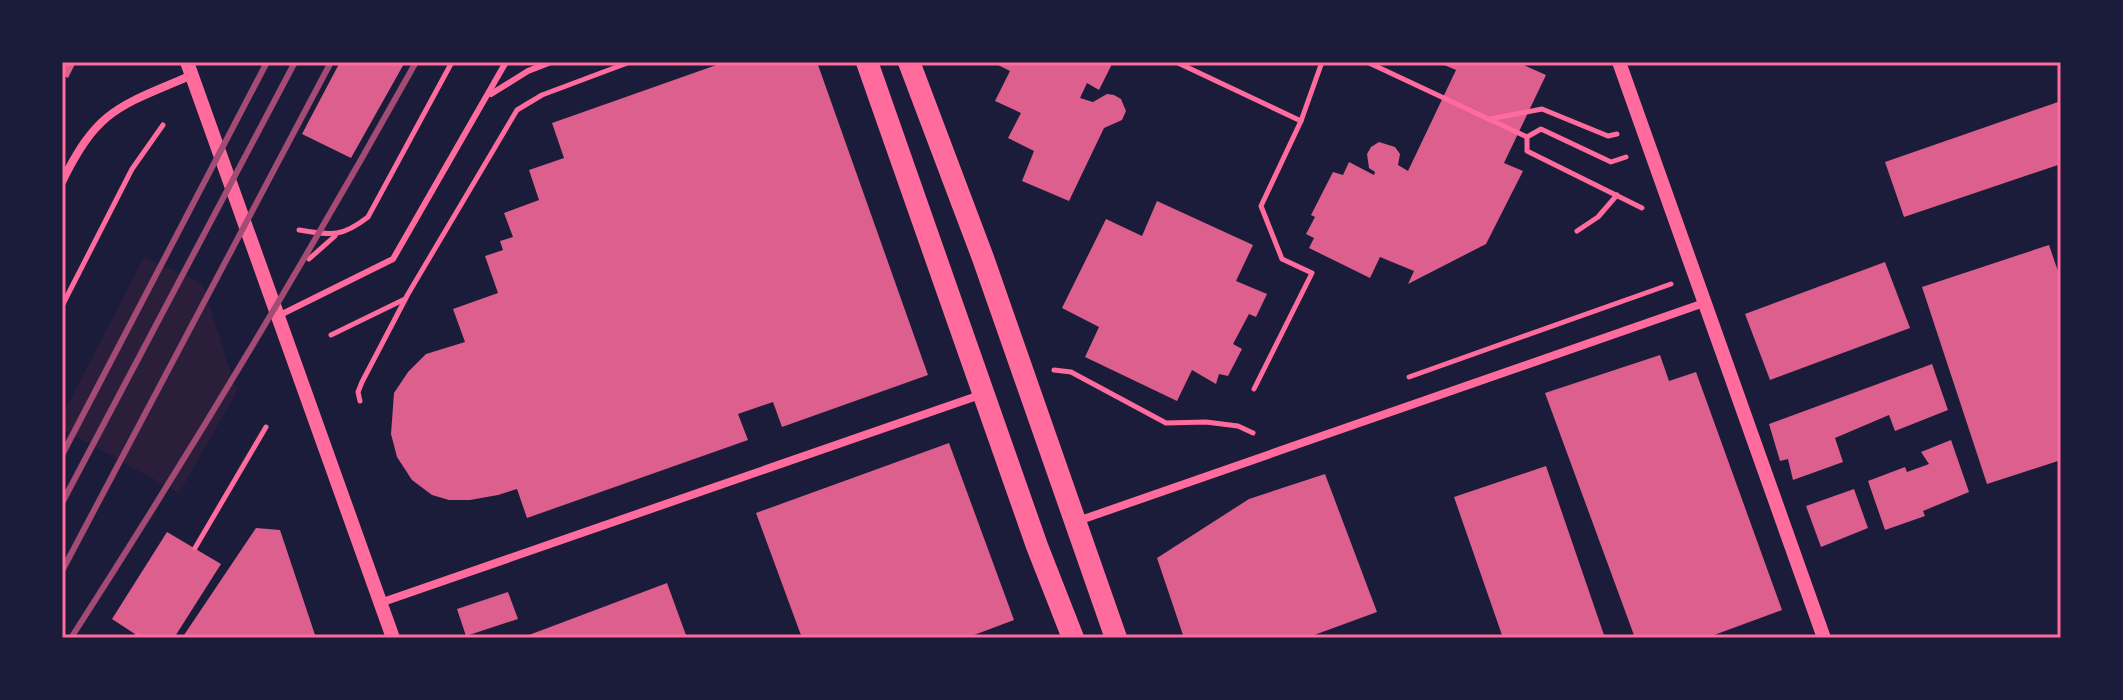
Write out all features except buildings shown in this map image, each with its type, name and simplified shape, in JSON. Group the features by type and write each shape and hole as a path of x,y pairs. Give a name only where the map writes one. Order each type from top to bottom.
{"highway":[{"path":"867,62 1073,638"},
{"path":"909,62 983,258 1116,638"}],"street":[{"path":"1619,62 1824,638"},
{"path":"62,182 77,151 106,116 190,69 393,638"},
{"path":"1075,522 1704,303"},
{"path":"380,603 984,394"}],"lane":[{"path":"278,316 393,259 506,62"},
{"path":"488,96 528,71 551,62"}],"path":[{"path":"309,259 335,236 353,229 368,217 452,62"},
{"path":"360,401 358,392 362,382 406,299 517,110 542,95 630,62"},
{"path":"1176,62 1301,121"},
{"path":"1254,389 1312,273 1282,259 1261,206 1301,121 1322,62"},
{"path":"1367,62 1527,137"},
{"path":"1490,119 1542,109 1608,136 1618,134"},
{"path":"62,306 132,169 163,125"},
{"path":"1527,137 1541,129 1611,162 1627,156"},
{"path":"1527,137 1527,151 1649,212"},
{"path":"1577,231 1598,217 1617,195"},
{"path":"299,230 335,236"},
{"path":"1397,382 1673,283"},
{"path":"331,335 406,299"},
{"path":"1053,370 1071,372 1166,423 1206,422 1238,426 1251,434 1265,429"},
{"path":"195,548 266,427"}],"shaded area":[{"path":"144,257 202,283 237,391 179,493 62,429 62,416"}],"railway":[{"path":"62,455 267,62"},
{"path":"62,503 295,62"},
{"path":"62,571 331,62"},
{"path":"71,638 248,353 416,62"}]}
